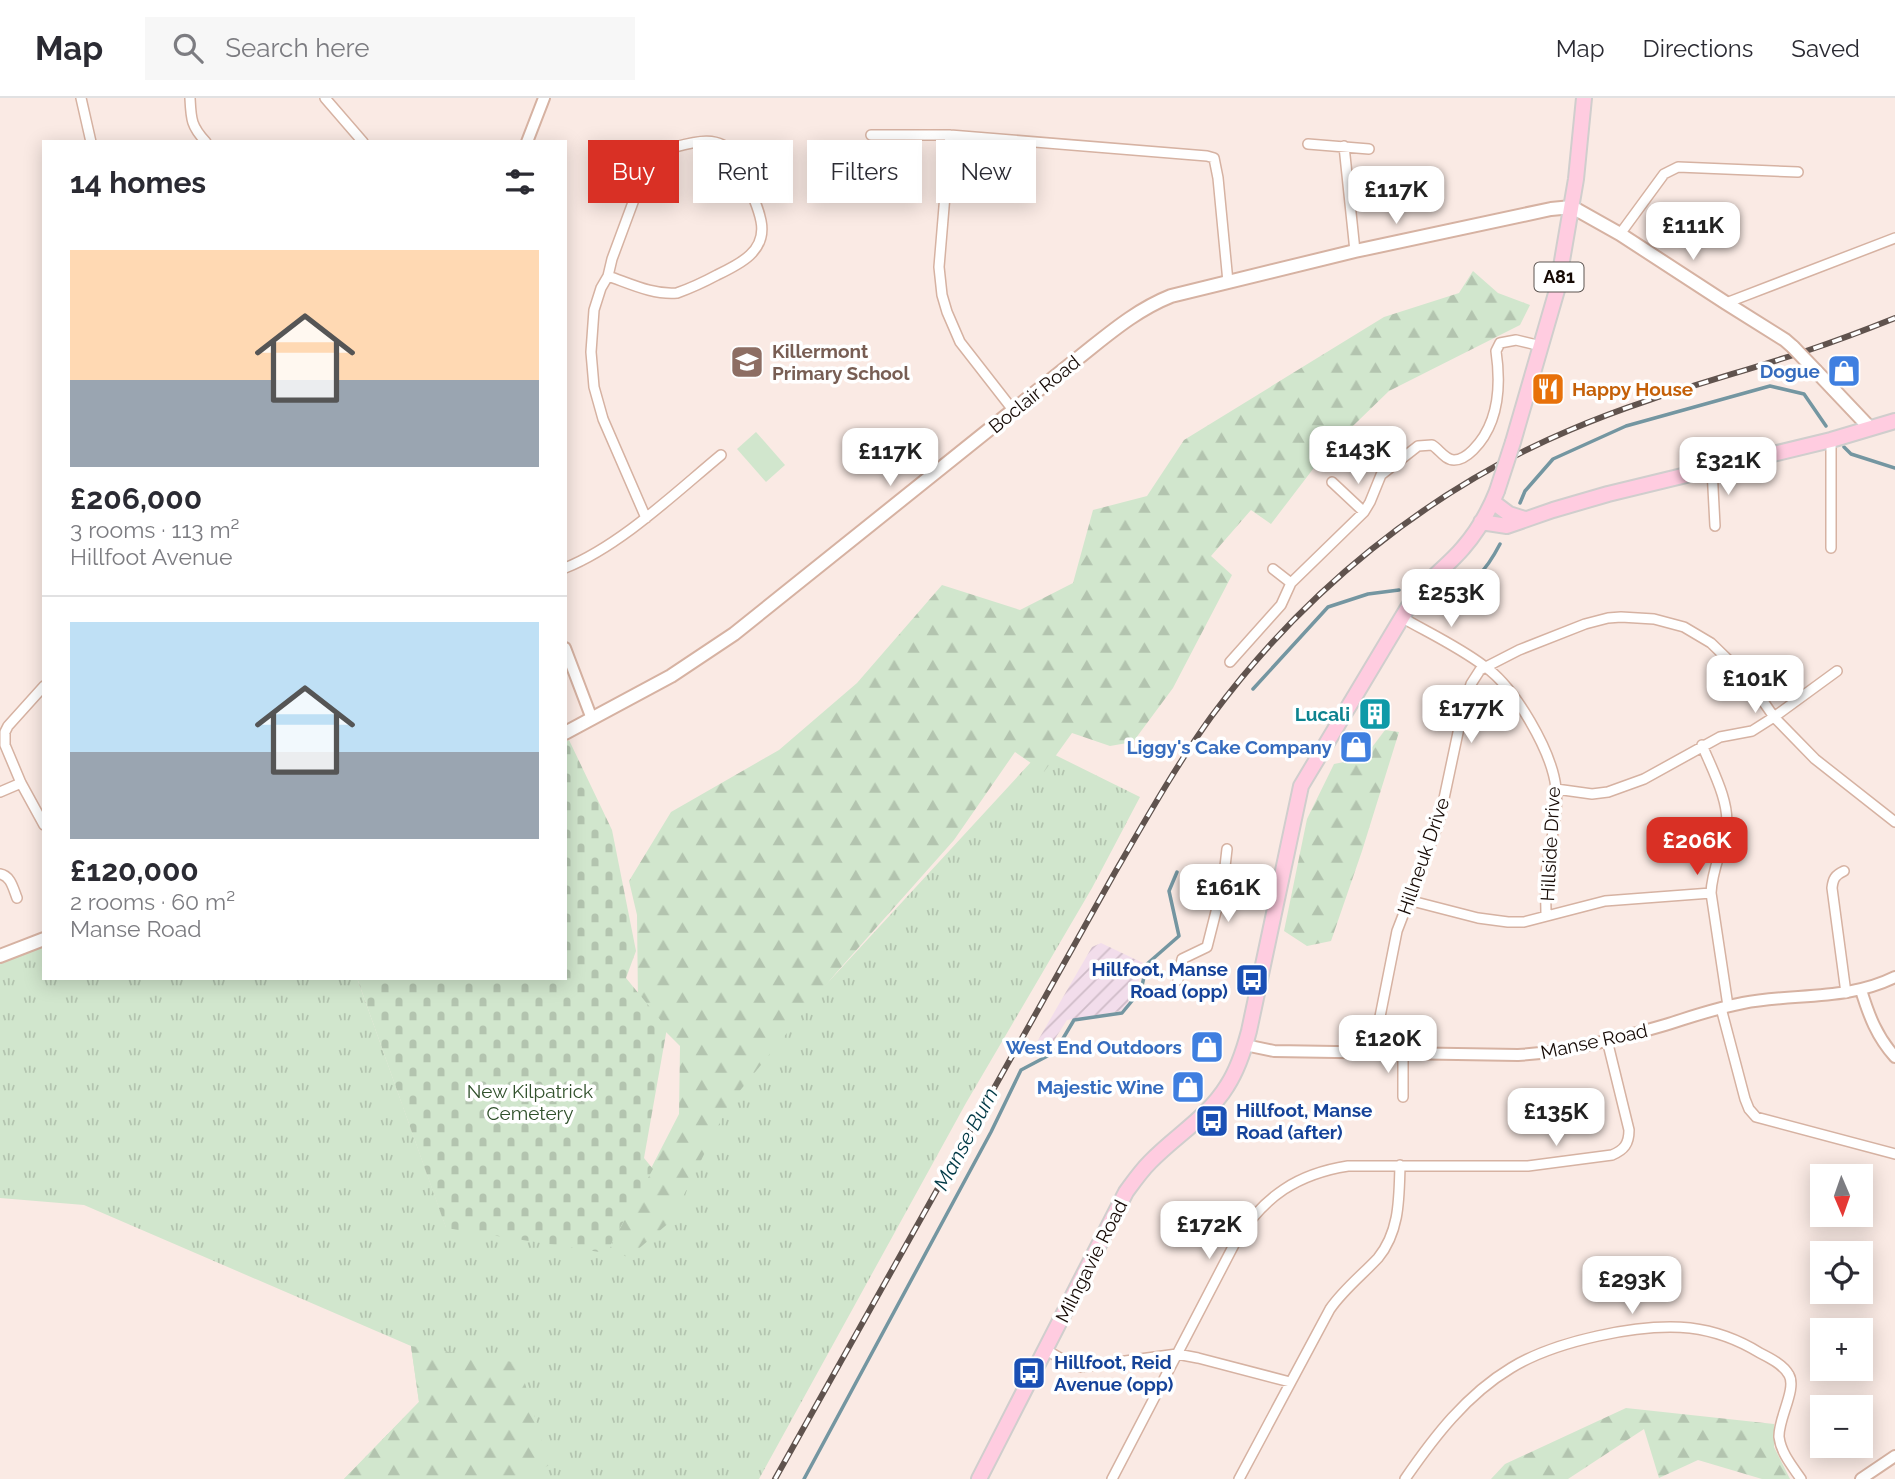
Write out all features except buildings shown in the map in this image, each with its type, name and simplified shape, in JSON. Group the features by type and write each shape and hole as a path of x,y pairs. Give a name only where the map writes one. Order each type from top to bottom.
{"main road":[{"name":"Milngavie Road","path":"978,1479 1126,1192 1151,1160 1213,1105 1228,1086 1245,1045 1301,786 1401,617 1420,589 1463,548 1495,497 1557,290 1572,207 1584,98"},
{"path":"1572,207 1620,234 1786,340 1870,428"},
{"name":"Boclair Road","path":"567,732 671,676 734,634 1092,347 1148,306 1171,296 1355,251 1551,209 1572,207"},
{"path":"1481,522 1507,526 1608,494 1831,440 1895,421"},
{"path":"1495,497 1509,514 1525,519"},
{"path":"0,956 42,940"}],"street":[{"path":"81,98 91,140"},
{"path":"190,98 194,128 204,140"},
{"path":"325,98 361,140"},
{"path":"528,140 544,98"},
{"path":"871,135 950,135 1214,158 1228,282"},
{"path":"950,135 939,267 942,295 960,342 1013,411"},
{"path":"608,276 651,292 677,293 750,257 757,247 762,224 730,148 709,140 654,154 642,178 594,310 591,330 594,387 603,419 646,518"},
{"path":"1308,144 1369,149"},
{"path":"1344,146 1355,251"},
{"path":"1620,234 1664,174 1671,169 1678,167 1798,172"},
{"path":"1726,303 1895,238"},
{"path":"1230,662 1281,605 1291,583 1364,512 1381,475 1418,446 1432,445 1451,460 1457,460 1470,453 1484,439 1492,422 1498,391 1496,351 1500,344 1516,340 1541,346"},
{"path":"1831,440 1831,548"},
{"path":"567,567 586,559 646,518 721,455"},
{"path":"1712,469 1715,526"},
{"path":"1332,482 1364,512"},
{"path":"1273,569 1291,583"},
{"name":"Hillside Drive","path":"1401,617 1486,667 1514,697 1534,727 1549,758 1556,789 1555,820 1546,876 1546,916"},
{"path":"1486,667 1519,650 1585,624 1608,618 1654,619 1684,627 1711,643 1747,678 1774,717 1815,759 1895,822"},
{"path":"567,653 593,719"},
{"name":"Hillneuk Drive","path":"1373,1052 1398,931 1439,822 1471,684 1480,670 1486,667"},
{"path":"1556,789 1592,794 1608,792 1644,779 1720,737 1752,731 1836,671"},
{"path":"42,688 5,732 5,745 42,823"},
{"path":"1702,745 1722,796 1727,819 1712,878 1712,893 1724,1007 1749,1109 1756,1117 1895,1154"},
{"path":"0,792 22,783"},
{"path":"1178,980 1182,959 1207,947 1223,884 1227,849"},
{"path":"1844,871 1834,878 1832,888 1846,993"},
{"path":"0,874 9,878 18,898"},
{"path":"1223,884 1277,893"},
{"path":"1408,900 1496,921 1524,922 1605,901 1712,893"},
{"name":"Manse Road","path":"1245,1045 1274,1051 1518,1055 1543,1053 1606,1040 1724,1007 1765,999 1846,993 1895,977"},
{"path":"1861,990 1875,1030 1895,1057"},
{"path":"1112,1479 1237,1239 1248,1221 1272,1196 1301,1180 1335,1168 1359,1165 1528,1166 1612,1155 1627,1145 1629,1130 1606,1040"},
{"path":"1403,1053 1403,1097"},
{"path":"1239,1479 1338,1297 1379,1257 1389,1241 1399,1207 1400,1165"},
{"path":"1405,1479 1450,1420 1510,1369 1544,1352 1612,1334 1690,1328 1717,1333 1744,1343 1788,1373 1791,1378 1790,1392 1779,1437 1786,1457 1801,1479"},
{"path":"1046,1350 1081,1367 1177,1354 1290,1382"},
{"path":"1861,1479 1895,1456"}],"shaded area":[{"path":"1101,943 1143,963 1136,992 1121,1011 1067,1020 1046,1053 1033,1049 1092,947"}],"green space":[{"path":"1473,271 1498,293 1530,305 1520,325 1389,391 1326,452 1271,524 1251,510 1211,556 1232,575 1173,688 1133,742 1110,746 1072,733 1044,772 1015,752 954,840 836,973 729,1104 671,1221 629,1257 608,1252 679,1114 680,1046 638,1004 637,915 629,881 671,812 779,750 857,683 942,585 1020,610 1073,583 1093,510 1147,496 1184,440 1384,317 1459,293"},
{"path":"756,432 785,465 766,482 737,449"},
{"path":"1385,730 1399,732 1331,941 1307,946 1284,931 1307,819 1334,764 1364,758"},
{"name":"New Kilpatrick Cemetery","path":"569,740 612,830 636,951 626,978 667,1028 644,1158 653,1169 606,1253 446,1228 358,980 567,980"},
{"path":"1043,749 1140,797 1092,888 966,1103 759,1479 344,1479 419,1402 411,1346 84,1205 0,1198 0,960 42,945 42,980 358,980 446,1227 653,1169"},
{"path":"411,1346 519,1363 549,1465 527,1479 344,1479 419,1402"},
{"path":"1626,1408 1774,1424 1774,1447 1790,1479 1762,1479 1698,1460 1659,1478 1644,1429 1568,1479 1491,1479 1505,1464"}],"waterway":[{"name":"Manse Burn","path":"1520,503 1525,491 1553,459 1626,426 1770,386 1804,394 1826,426"},
{"name":"Manse Burn","path":"1844,447 1851,454 1895,468"},
{"name":"Manse Burn","path":"1442,589 1470,582 1490,562 1500,544"},
{"name":"Manse Burn","path":"1253,689 1328,607 1368,594 1399,590"},
{"name":"Manse Burn","path":"804,1479 991,1132 1021,1070 1055,1052 1074,1020 1122,1013 1141,990 1147,964 1179,936 1169,891 1177,872"}],"railway":[{"path":"775,1479 1161,794 1211,717 1247,671 1286,628 1328,587 1418,514 1518,454 1628,407 1806,351 1895,318"}],"place":[{"name":"Killermont Primary School","path":"747,362"},
{"name":"Dogue","path":"1844,371"},
{"name":"Happy House","path":"1548,389"},
{"name":"Lucali","path":"1375,714"},
{"name":"Liggy's Cake Company","path":"1356,747"},
{"name":"Hillfoot, Manse Road (opp)","path":"1252,980"},
{"name":"West End Outdoors","path":"1207,1047"},
{"name":"Majestic Wine","path":"1188,1087"},
{"name":"Hillfoot, Manse Road (after)","path":"1212,1121"},
{"name":"Hillfoot, Reid Avenue (opp)","path":"1029,1373"}]}
